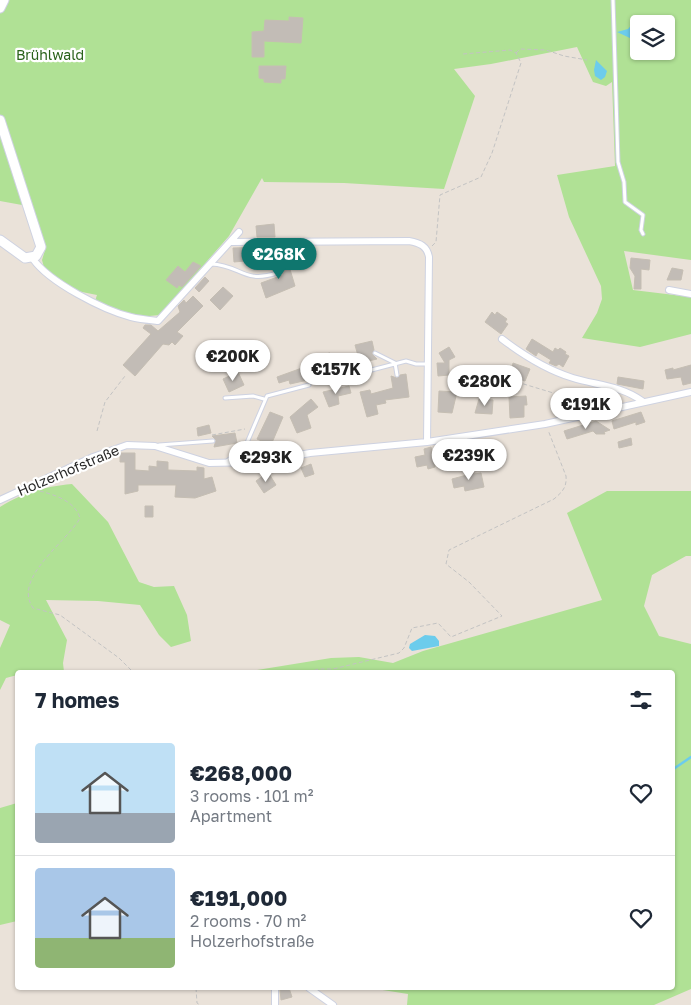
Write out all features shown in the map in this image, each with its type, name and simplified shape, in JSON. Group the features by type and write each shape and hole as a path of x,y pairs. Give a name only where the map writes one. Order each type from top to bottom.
{"main road":[{"path":"0,8 4,0"},
{"path":"0,120 40,242 39,251 33,258 21,256 0,240"}],"street":[{"path":"33,258 46,274 103,307 132,317 158,321 240,232"},
{"path":"232,242 409,241 419,242 428,250 427,442"},
{"path":"668,290 691,294"},
{"path":"502,338 532,360 571,378 631,392 642,401"},
{"name":"Holzerhofstraße","path":"0,500 93,456 127,445 155,446 209,463 261,462 310,453 427,442 545,424 642,401 691,392"},
{"path":"275,990 275,1005"},
{"path":"312,990 333,1005"}],"lane":[{"path":"614,0 618,162 624,182 625,202 643,216 641,230 643,234"},
{"path":"211,264 228,267 256,278 277,273"},
{"path":"375,353 395,363"},
{"path":"332,384 341,378 395,363 406,361 426,364"},
{"path":"395,363 397,375"},
{"path":"224,464 246,445 255,428 264,399 267,396 309,385"},
{"path":"225,398 253,396 264,399"},
{"path":"155,446 213,441"}],"path":[{"path":"516,53 520,49 546,50 564,56 587,60"},
{"path":"428,250 436,242 440,195 481,177 520,70 521,63 516,53 510,50 463,54"},
{"path":"97,431 106,402 125,376"},
{"path":"517,382 560,395 561,421"},
{"path":"315,670 333,669 399,653 404,648 412,628 438,622 450,637 502,616 469,582 451,570 446,564 446,557 449,550 554,499 563,492 567,484 566,476 545,424"},
{"path":"207,441 215,434 255,428"},
{"path":"27,487 56,496 69,503 78,512 80,518 74,529 37,569 27,594 28,600 33,608 60,615 118,658 130,670"},
{"path":"196,990 197,1003 200,1005"}],"green space":[{"name":"Brühlwald","path":"0,0 691,0 691,260 624,251 633,290 691,297 691,334 640,347 582,338 597,313 602,299 601,286 569,217 557,175 615,166 612,82 606,86 593,82 577,47 491,64 454,69 475,96 444,189 344,183 264,182 262,178 229,236 160,315 138,317 95,301 97,295 77,291 45,271 42,260 46,247 33,207 0,201"},
{"path":"72,484 108,522 139,582 154,587 174,586 187,615 191,641 171,647 159,635 140,605 98,601 46,600 67,640 63,663 64,670 15,670 15,676 6,678 0,690 0,648 10,625 0,620 0,507 34,491"},
{"path":"607,491 691,491 691,556 686,556 652,575 644,606 659,636 691,644 691,989 654,1005 407,1005 408,994 383,990 675,990 675,670 257,670 331,658 359,657 393,663 423,651 602,600 567,513"},
{"path":"15,804 15,921 0,925 0,808"}],"water":[{"path":"630,27 630,38 617,32"},
{"path":"596,60 607,71 605,77 601,80 595,76"},
{"path":"425,635 435,636 439,641 439,646 412,651 409,648 410,644"}],"building":[{"path":"289,17 303,18 301,43 264,41 264,57 252,57 252,32 264,31 265,20 289,21"},
{"path":"259,66 286,66 285,79 281,79 281,83 264,82 264,79 259,78"},
{"path":"274,224 275,237 257,237 256,226"},
{"path":"265,247 265,254 245,255 245,261 234,262 233,248"},
{"path":"286,256 295,286 266,298 261,283 283,275 278,259"},
{"path":"631,258 650,260 649,270 641,269 641,289 634,289 635,276 630,268"},
{"path":"193,262 201,266 182,287 179,285 177,288 166,280 178,266 185,272"},
{"path":"672,268 683,270 681,280 667,280"},
{"path":"205,277 209,281 199,292 195,288"},
{"path":"223,287 233,296 220,310 210,300"},
{"path":"193,296 203,306 177,332 183,336 175,345 172,342 169,345 163,344 135,376 123,365 151,334 143,328 145,325 151,325 158,331 180,312 178,306 184,300 186,303"},
{"path":"492,312 495,315 497,312 507,319 505,322 508,324 501,334 485,322"},
{"path":"532,339 553,352 555,348 558,350 560,348 566,352 565,354 569,356 563,367 559,364 556,366 549,363 551,360 538,352 536,356 526,349"},
{"path":"372,341 374,350 372,354 377,359 360,363 355,345"},
{"path":"449,347 455,357 449,360 449,375 438,376 437,363 445,363 439,353"},
{"path":"330,353 333,369 319,372 308,380 290,384 289,380 279,383 277,377 313,364 312,361 317,360 316,356"},
{"path":"513,363 530,369 525,381 510,377"},
{"path":"691,365 691,383 683,385 681,377 667,379 665,370 673,368 673,370"},
{"path":"238,372 244,385 229,392 223,379"},
{"path":"406,374 409,397 385,400 386,403 376,405 378,414 367,417 360,392 370,390 371,394 393,388 391,376 397,378 400,375"},
{"path":"618,377 644,381 643,389 617,384"},
{"path":"349,386 351,393 338,396 339,404 329,407 323,392"},
{"path":"439,391 457,392 452,413 438,412"},
{"path":"526,396 527,405 524,405 524,417 510,418 509,397"},
{"path":"311,399 318,407 307,415 311,428 297,433 290,417"},
{"path":"479,399 493,400 492,414 475,413"},
{"path":"270,412 283,417 271,445 257,439"},
{"path":"641,412 645,422 636,425 636,422 614,429 612,421"},
{"path":"596,421 610,430 604,432 605,434 596,434 593,431 567,439 564,431"},
{"path":"209,425 211,433 198,436 197,428"},
{"path":"235,433 237,443 214,447 216,440 212,436"},
{"path":"631,438 632,445 619,448 618,442"},
{"path":"431,447 435,467 428,469 427,465 417,467 415,457 425,455 424,449"},
{"path":"120,453 135,453 135,470 149,471 149,466 157,467 157,461 168,462 168,470 197,471 197,467 204,468 204,479 212,477 216,491 195,498 175,497 176,485 138,485 138,491 125,494 125,462 120,462"},
{"path":"311,464 314,474 305,477 301,468"},
{"path":"474,470 474,474 481,473 484,487 465,491 464,486 454,488 452,479 467,475 466,472"},
{"path":"268,472 276,485 264,493 256,481"},
{"path":"145,506 153,506 153,517 145,517"},
{"path":"280,990 290,990 292,997 281,1000"}],"waterway":[{"path":"675,768 691,757"}]}
